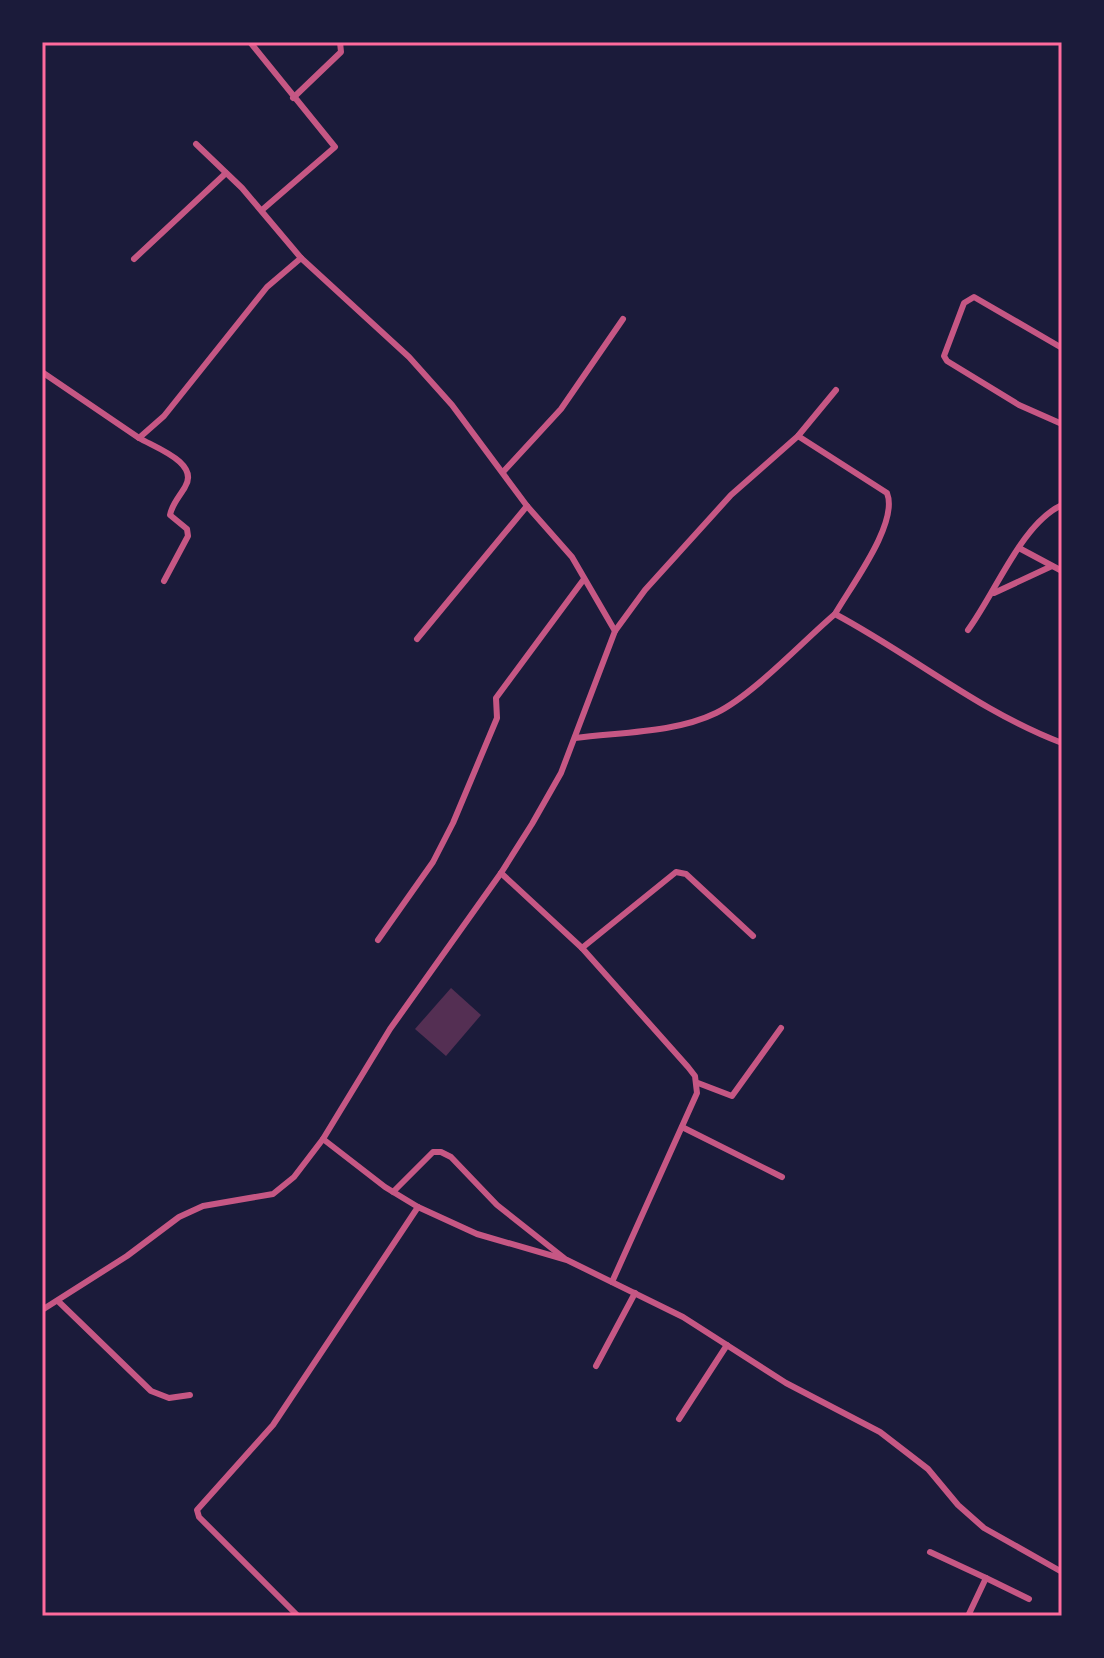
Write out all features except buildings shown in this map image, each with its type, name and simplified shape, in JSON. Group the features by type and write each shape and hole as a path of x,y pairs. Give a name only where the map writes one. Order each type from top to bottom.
{"street":[{"path":"250,42 335,147 262,210"},
{"path":"293,98 334,63 341,52 340,42"},
{"path":"196,144 262,210 301,258 409,357 527,506 572,557 615,631"},
{"path":"134,259 226,173"},
{"path":"139,438 164,416 267,287 301,258"},
{"path":"1062,348 974,297 964,303 944,356 947,361 1019,405 1062,424"},
{"path":"503,472 561,409 623,319"},
{"path":"42,372 184,465 189,474 188,483 170,511 172,519 187,529 188,536 164,581"},
{"path":"42,1310 191,1210 282,1189 323,1139 390,1029 501,873 561,773 615,631 645,590 731,495 798,436 836,390"},
{"path":"575,738 684,723 716,713 743,694 835,614 888,523 892,505 887,493 798,436"},
{"path":"968,630 1039,517 1062,505"},
{"path":"417,639 527,506"},
{"path":"1019,548 1062,571"},
{"path":"993,594 1052,566"},
{"path":"378,940 433,862 453,823 497,718 496,698 584,579"},
{"path":"835,614 898,649 995,714 1062,743"},
{"path":"582,948 676,872 686,874 753,936"},
{"path":"501,873 582,948 688,1067 698,1083 732,1096 781,1028"},
{"path":"612,1282 682,1127 698,1083"},
{"path":"682,1127 782,1177"},
{"path":"323,1139 418,1207 477,1234 567,1260 635,1293 727,1345 786,1383 880,1432 928,1469 958,1505 984,1528 1062,1572"},
{"path":"393,1192 433,1152 441,1152 451,1157 497,1205 567,1260"},
{"path":"298,1616 199,1517 197,1510 273,1425 418,1207"},
{"path":"596,1366 635,1293"},
{"path":"58,1301 151,1391 169,1398 190,1395"},
{"path":"679,1419 727,1345"},
{"path":"930,1552 1029,1599"},
{"path":"968,1616 986,1578"}]}
